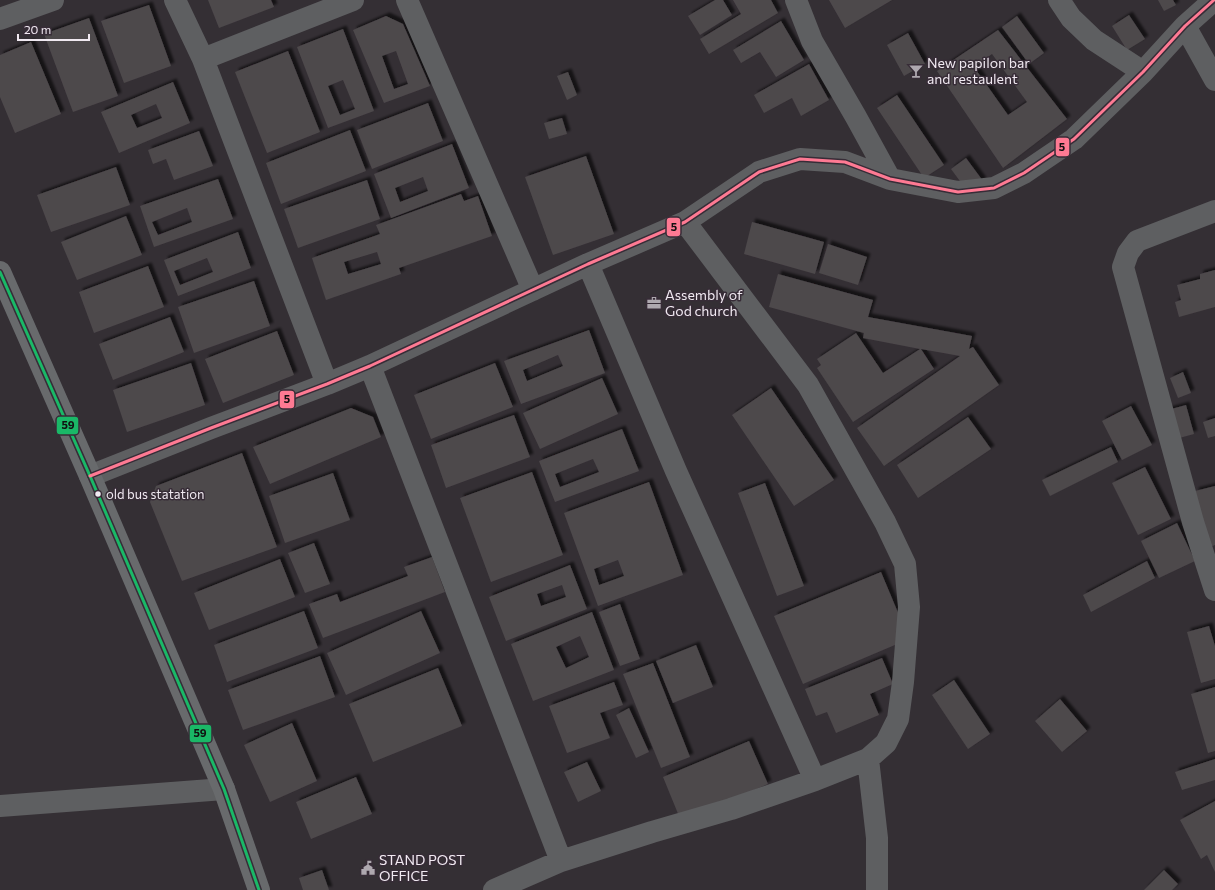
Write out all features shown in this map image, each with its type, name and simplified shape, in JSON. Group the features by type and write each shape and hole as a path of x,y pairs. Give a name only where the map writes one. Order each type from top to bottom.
{"street":[{"path":"0,19 53,0"},
{"path":"175,0 203,59 327,384"},
{"path":"203,59 353,0"},
{"path":"406,0 533,290"},
{"path":"796,0 812,41 890,179"},
{"path":"1058,0 1071,18 1094,40 1143,72"},
{"path":"90,476 370,366 588,264 684,222 759,172 800,159 845,162 890,179 958,192 994,188 1024,174 1074,139 1143,72 1185,26 1214,0"},
{"path":"1185,26 1215,80"},
{"path":"1215,211 1137,241 1128,252 1123,267 1193,522 1215,590"},
{"path":"494,890 561,861 731,809 814,780 868,759 886,743 898,719 903,682 909,607 905,564 885,522 808,386 684,222"},
{"path":"588,264 676,471 814,780"},
{"path":"0,272 90,476 224,789 259,890"},
{"path":"370,366 561,861"},
{"path":"868,759 877,838 877,890"},
{"path":"0,806 224,789"}],"building":[{"path":"208,0 271,0 274,7 219,28"},
{"path":"715,0 723,0 732,15 700,35 688,16"},
{"path":"733,0 771,0 778,13 709,54 700,39 741,14"},
{"path":"829,0 892,0 845,28"},
{"path":"1158,0 1173,0 1176,5 1164,11"},
{"path":"149,5 171,66 124,83 101,21"},
{"path":"1129,15 1145,39 1127,50 1112,26"},
{"path":"386,16 403,24 430,86 384,103 353,30","holes":["396,51 408,84 394,89 382,56"]},
{"path":"1017,16 1044,53 1029,64 1002,27"},
{"path":"89,18 118,96 73,112 44,34"},
{"path":"781,21 804,60 776,77 760,52 741,63 733,50"},
{"path":"343,29 374,111 328,128 297,47","holes":["343,80 355,109 340,115 328,86"]},
{"path":"998,30 1067,119 1003,168 937,71","holes":["992,54 1027,102 1008,115 974,67"]},
{"path":"908,33 925,64 904,76 887,45"},
{"path":"31,42 61,114 15,133 0,97 0,55"},
{"path":"288,51 320,132 267,153 235,72"},
{"path":"809,64 829,100 801,116 792,98 764,113 754,95"},
{"path":"568,72 577,95 567,100 557,76"},
{"path":"173,82 190,123 119,153 101,112","holes":["156,104 162,118 137,128 131,115"]},
{"path":"897,95 944,165 924,178 877,108"},
{"path":"428,103 443,141 372,169 357,130"},
{"path":"562,118 567,134 549,139 544,123"},
{"path":"350,130 366,171 281,204 266,163"},
{"path":"199,131 213,166 174,180 166,159 153,164 148,150"},
{"path":"452,144 469,188 391,218 374,174","holes":["423,177 428,191 400,202 395,188"]},
{"path":"586,156 614,234 553,255 525,177"},
{"path":"966,158 983,181 968,192 951,169"},
{"path":"116,167 130,205 51,232 37,195"},
{"path":"218,179 233,219 154,247 140,206","holes":["187,208 192,222 158,235 152,222"]},
{"path":"367,180 380,219 298,248 284,209"},
{"path":"461,194 464,201 478,196 492,236 399,268 401,274 326,300 312,258 380,234 376,225","holes":["377,252 381,264 348,274 344,262"]},
{"path":"126,216 142,255 77,280 61,242"},
{"path":"752,222 824,242 815,274 744,254"},
{"path":"238,232 251,268 178,296 164,260","holes":["207,258 213,272 180,285 174,271"]},
{"path":"828,244 867,257 858,285 819,273"},
{"path":"148,266 164,307 94,333 79,292"},
{"path":"1215,270 1215,307 1179,317 1175,302 1181,300 1177,285 1200,279 1200,274"},
{"path":"778,274 873,300 868,317 972,336 969,349 973,347 999,385 884,466 857,428 960,356 921,349 934,369 853,422 817,368 821,365 817,359 856,333 883,373 920,349 863,338 864,333 769,307"},
{"path":"254,281 270,326 194,353 178,307"},
{"path":"170,317 184,352 113,380 99,344"},
{"path":"589,330 605,373 521,404 504,361","holes":["558,355 563,366 527,381 523,370"]},
{"path":"277,331 294,375 223,403 205,359"},
{"path":"191,363 205,405 127,432 113,390"},
{"path":"495,363 513,407 431,439 414,395"},
{"path":"1183,372 1191,393 1178,398 1170,378"},
{"path":"602,378 618,414 540,449 523,413"},
{"path":"771,388 834,480 794,506 732,415"},
{"path":"1186,405 1194,434 1172,440 1164,411"},
{"path":"1131,406 1152,445 1122,460 1102,421"},
{"path":"351,408 373,417 381,437 270,484 253,447"},
{"path":"514,415 530,457 446,488 431,445"},
{"path":"968,417 991,449 918,498 897,465"},
{"path":"1215,418 1215,436 1208,438 1203,422"},
{"path":"622,429 639,471 555,502 539,461","holes":["593,459 599,472 560,487 555,474"]},
{"path":"1111,447 1118,462 1050,496 1042,480"},
{"path":"242,453 277,547 182,581 150,502 156,486"},
{"path":"1145,467 1171,519 1138,535 1112,483"},
{"path":"532,472 563,555 491,582 460,498"},
{"path":"333,473 350,520 285,543 269,496"},
{"path":"649,482 683,575 598,606 564,513","holes":["618,560 624,576 599,585 594,569"]},
{"path":"765,483 804,586 777,596 738,493"},
{"path":"1215,486 1215,545 1210,547 1195,491"},
{"path":"1177,523 1195,561 1159,578 1141,541"},
{"path":"314,543 330,584 305,593 288,553"},
{"path":"432,557 445,592 323,638 309,604 337,594 340,602 408,576 404,567"},
{"path":"280,559 295,597 209,630 194,593"},
{"path":"1147,561 1155,578 1091,612 1083,595"},
{"path":"570,565 587,609 506,641 489,597","holes":["562,585 566,597 541,606 537,594"]},
{"path":"881,572 909,639 803,684 774,616"},
{"path":"620,604 640,659 620,666 599,612"},
{"path":"304,611 318,648 227,682 214,645"},
{"path":"421,611 440,653 346,695 327,653"},
{"path":"592,612 614,670 533,701 511,644","holes":["580,636 589,657 566,668 556,647"]},
{"path":"1209,626 1215,646 1215,679 1201,683 1187,632"},
{"path":"696,645 713,687 673,703 656,661"},
{"path":"320,656 335,697 243,730 228,690"},
{"path":"882,658 893,684 870,694 879,715 836,733 827,712 816,716 805,689"},
{"path":"653,663 690,757 661,768 623,674"},
{"path":"438,668 462,726 373,762 349,704"},
{"path":"954,680 990,734 968,749 932,695"},
{"path":"614,682 623,705 600,713 610,738 567,753 549,706"},
{"path":"1215,687 1215,751 1208,753 1191,694"},
{"path":"1060,699 1087,731 1062,752 1035,721"},
{"path":"629,708 649,752 636,758 616,715"},
{"path":"292,723 317,781 270,802 244,745"},
{"path":"749,741 768,784 681,821 663,777"},
{"path":"1215,759 1215,780 1182,790 1175,772"},
{"path":"587,762 601,791 578,802 564,772"},
{"path":"356,777 372,814 311,839 296,802"},
{"path":"1215,801 1215,872 1207,855 1201,859 1180,820"},
{"path":"322,870 329,890 303,890 299,878"},
{"path":"1164,870 1178,884 1172,890 1144,890"}],"transit line":[{"name":"5","path":"90,476 370,366 588,264 685,222 759,172 800,159 845,162 890,179 958,192 994,188 1024,173 1074,139 1143,72 1185,26 1214,0"},
{"name":"59","path":"0,272 90,476 224,789 259,890"}],"place":[{"name":"New papilon bar and restaulent","path":"916,71"},
{"name":"Assembly of God church","path":"654,303"},
{"name":"old bus statation","path":"98,494"},
{"name":"STAND POST OFFICE","path":"368,868"}]}
